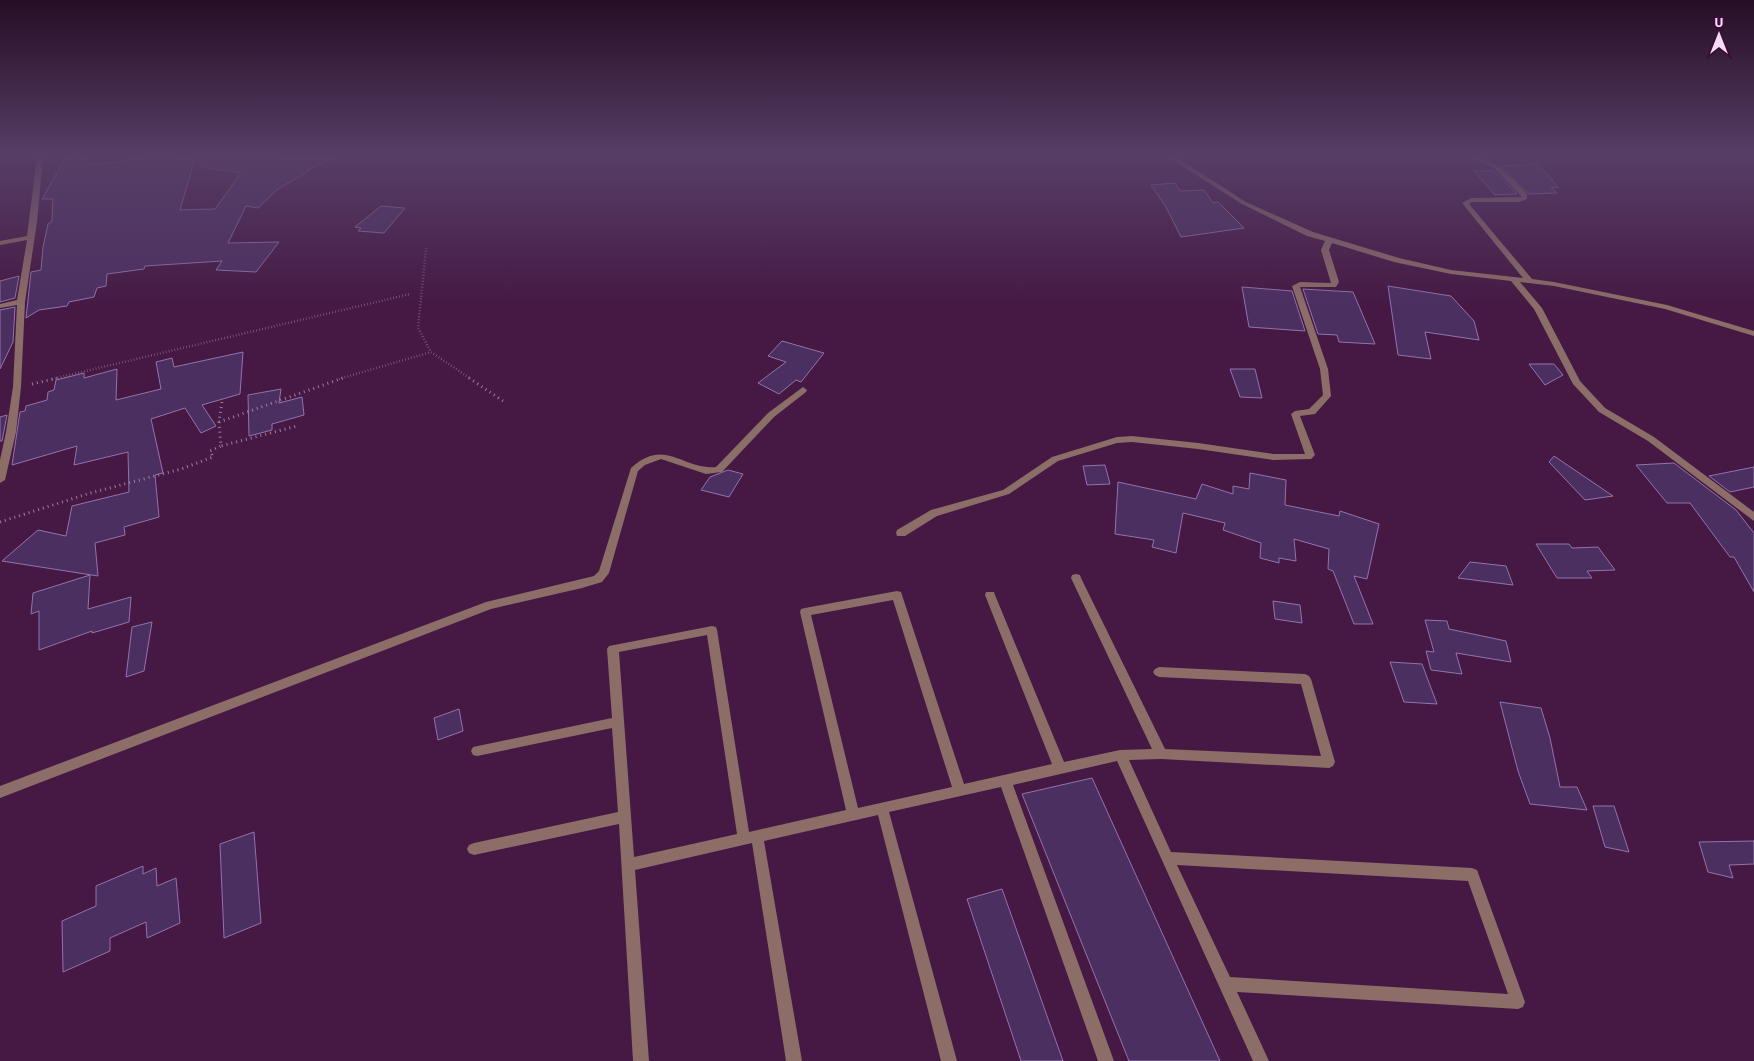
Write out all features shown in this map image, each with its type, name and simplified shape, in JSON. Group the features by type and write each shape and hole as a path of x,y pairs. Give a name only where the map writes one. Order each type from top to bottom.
{"street":[{"path":"0,480 11,432 17,387 21,302 34,207"},
{"path":"1251,207 1310,234 1397,260 1451,272 1554,284 1667,308 1754,334"},
{"path":"1468,207 1530,282"},
{"path":"0,243 31,236"},
{"path":"901,533 934,513 1006,492 1055,459 1117,440 1132,439 1198,446 1273,457 1308,457 1310,455 1309,448 1295,414 1312,412 1327,396 1324,368 1300,301 1300,292 1296,286 1300,284 1333,285 1336,282 1325,250 1329,240"},
{"path":"1514,280 1538,308 1576,382 1602,410 1651,439 1754,517"},
{"path":"0,306 21,302"},
{"path":"0,792 490,605 598,579 604,574 634,470 642,462 657,456 665,456 706,472 719,470 771,414 802,390"},
{"path":"1076,578 1161,754"},
{"path":"853,815 804,612 897,595 960,791"},
{"path":"990,595 1060,768"},
{"path":"640,1061 613,649 712,630 750,838 794,1061"},
{"path":"627,865 1120,755 1161,754 1328,762 1305,679 1159,672"},
{"path":"477,751 618,722"},
{"path":"1120,755 1261,1061"},
{"path":"1005,780 1106,1061"},
{"path":"882,808 949,1061"},
{"path":"474,849 624,817"},
{"path":"1168,858 1472,875 1518,1002 1226,984"}],"path":[{"path":"426,248 418,328 431,352 503,402"},
{"path":"17,387 190,348 410,294"},
{"path":"219,422 333,381 431,352"},
{"path":"221,446 219,422 222,402"},
{"path":"0,522 87,494 181,469 213,458 210,451 221,446 297,426"}],"building":[{"path":"53,207 181,207 180,210 215,209 217,207 246,207 228,243 279,242 256,272 216,270 222,261 145,266 144,269 107,274 106,286 97,288 94,297 69,302 67,306 39,310 26,318 31,272 41,270 48,224 52,221"},
{"path":"380,207 405,208 384,233 358,231 361,228 355,227"},
{"path":"1166,207 1223,207 1244,228 1181,237"},
{"path":"19,276 15,298 0,302 0,281"},
{"path":"1388,286 1451,296 1474,321 1479,340 1425,332 1431,359 1398,355"},
{"path":"1242,287 1292,291 1305,331 1249,327"},
{"path":"1303,289 1353,292 1375,344 1339,342 1337,335 1318,334"},
{"path":"15,307 13,342 0,369 0,310"},
{"path":"782,341 824,353 801,382 796,380 779,394 758,383 786,362 768,356"},
{"path":"243,352 240,394 202,405 216,426 201,433 185,408 151,419 163,473 155,475 159,517 124,527 125,535 95,543 98,576 2,561 38,530 66,536 72,506 129,492 128,452 74,465 77,446 12,465 20,412 25,411 26,406 47,400 48,392 54,390 56,380 84,373 84,378 117,369 116,400 161,389 156,362 172,358 174,367"},
{"path":"1529,364 1554,364 1563,375 1545,385"},
{"path":"1230,369 1255,369 1262,398 1240,397"},
{"path":"281,389 279,403 302,397 304,415 272,424 272,430 249,436 248,395"},
{"path":"7,415 2,441 0,441 0,417"},
{"path":"1554,456 1613,496 1585,500 1549,462"},
{"path":"1674,463 1736,510 1754,533 1754,592 1734,557 1730,557 1690,503 1667,503 1636,465"},
{"path":"1105,465 1110,484 1087,485 1083,466"},
{"path":"1754,467 1754,487 1730,492 1709,476"},
{"path":"728,470 743,474 729,497 701,490 710,477"},
{"path":"1250,473 1286,480 1285,505 1339,516 1340,511 1379,524 1367,579 1354,576 1373,624 1354,624 1333,571 1328,569 1329,549 1294,539 1296,561 1279,558 1279,563 1260,558 1261,543 1223,530 1225,523 1183,513 1176,553 1152,547 1154,540 1115,534 1118,482 1196,499 1202,484 1233,494 1233,486 1249,489"},
{"path":"1536,544 1569,544 1572,548 1598,547 1615,570 1587,571 1592,578 1557,578"},
{"path":"1470,562 1506,566 1513,585 1458,578"},
{"path":"90,575 88,609 131,597 129,622 92,633 92,631 39,650 39,611 31,614 33,593"},
{"path":"1273,601 1300,605 1302,623 1275,619"},
{"path":"1425,620 1447,621 1449,629 1506,641 1511,662 1456,653 1462,674 1431,670 1426,651 1434,652"},
{"path":"152,622 144,671 126,677 132,627"},
{"path":"1390,662 1422,664 1437,704 1404,702"},
{"path":"1500,702 1541,708 1550,738 1560,787 1577,787 1587,810 1530,804 1518,771"},
{"path":"459,709 463,731 438,740 434,718"},
{"path":"1092,778 1220,1061 1129,1061 1022,794"},
{"path":"1593,806 1614,806 1629,852 1605,847"},
{"path":"254,832 261,923 224,938 220,844"},
{"path":"1754,841 1754,864 1729,865 1733,878 1708,872 1699,842"},
{"path":"143,866 143,874 156,868 157,886 176,878 180,923 147,938 146,922 110,938 110,951 63,972 62,921 96,906 96,886"},
{"path":"1002,889 1063,1061 1021,1061 967,899"}]}
